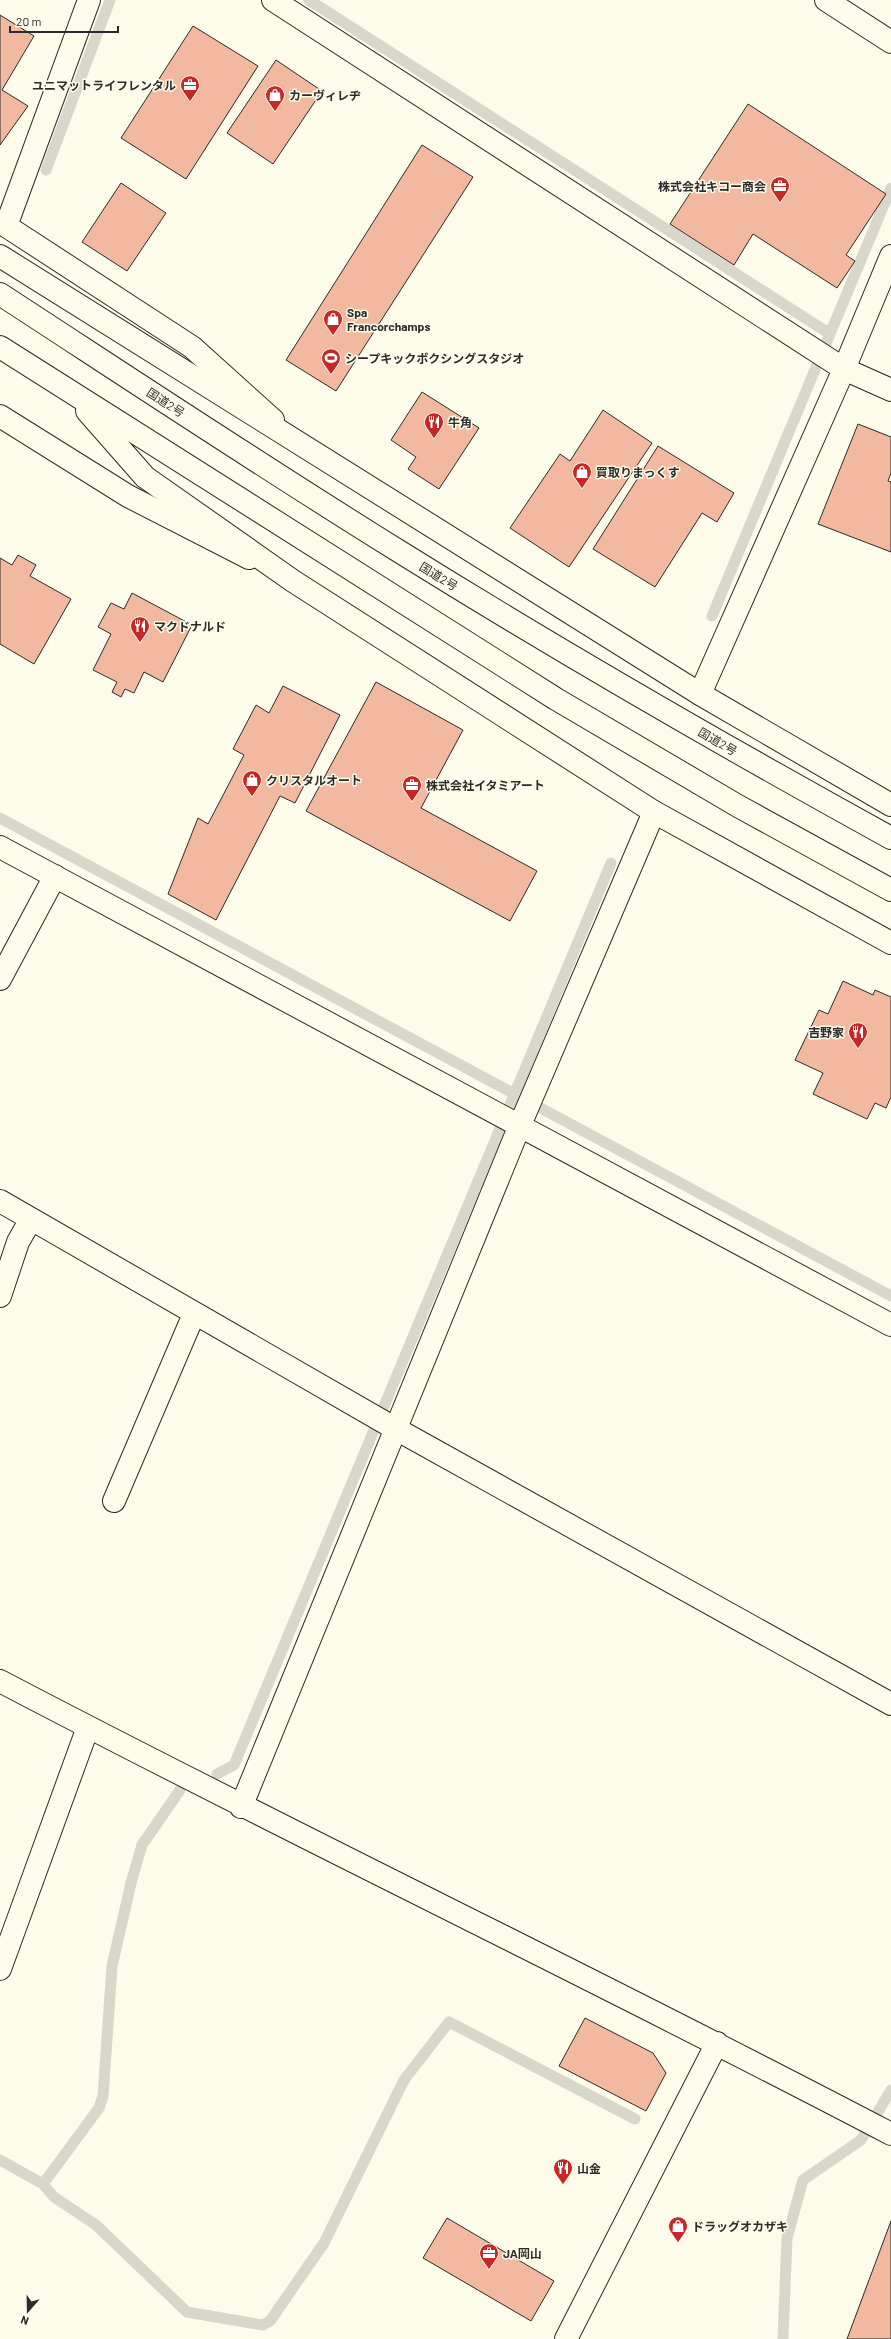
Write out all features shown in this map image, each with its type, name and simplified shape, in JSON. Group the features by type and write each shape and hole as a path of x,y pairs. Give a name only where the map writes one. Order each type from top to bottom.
{"main road":[{"path":"89,0 3,224 192,347 296,441"},
{"path":"273,0 844,369 891,390"},
{"path":"826,0 891,42"},
{"path":"0,256 700,694 891,805"},
{"path":"700,694 844,369 891,256"},
{"name":"国道2号","path":"0,294 397,550 567,654 761,766 891,838"},
{"path":"0,347 556,699 738,806 891,890"},
{"path":"71,393 144,477 292,580 654,812 891,943"},
{"path":"0,416 128,496 292,580"},
{"path":"240,1807 384,1422 518,1113 654,812"},
{"path":"0,847 518,1113 891,1325"},
{"path":"0,979 55,876"},
{"path":"0,1201 384,1422 891,1704"},
{"path":"0,1296 18,1242 31,1219"},
{"path":"114,1501 194,1314"},
{"path":"0,1682 240,1807 717,2043 877,2126"},
{"path":"0,1969 88,1727"},
{"path":"566,2339 717,2043"}],"building":[{"path":"0,15 34,36 2,90 28,106 0,145"},
{"path":"193,26 258,66 186,179 121,138"},
{"name":"カーヴィレヂ","path":"276,60 322,91 273,164 227,133"},
{"path":"748,104 886,194 846,255 855,261 837,288 753,234 734,265 670,224"},
{"path":"422,145 473,177 336,391 286,360"},
{"path":"121,183 166,213 127,271 82,242"},
{"path":"422,392 479,428 439,489 408,469 416,457 391,440"},
{"path":"603,410 652,443 569,567 510,528 560,454 570,461"},
{"path":"858,424 891,437 891,473 888,481 891,482 891,552 818,524"},
{"path":"658,446 734,493 717,522 702,513 655,587 593,549"},
{"path":"18,555 36,565 30,576 71,599 34,664 0,644 0,558 12,565"},
{"path":"132,593 192,625 163,682 144,672 134,693 125,689 121,697 112,692 117,682 93,670 111,634 98,627 111,603 124,609"},
{"path":"376,682 463,730 421,808 537,871 510,921 306,811"},
{"path":"283,686 340,715 295,803 280,796 216,920 168,894 198,818 208,824 244,755 233,749 256,705 269,713"},
{"path":"843,981 873,995 875,990 891,997 891,1097 886,1108 875,1103 867,1119 813,1094 823,1073 795,1060 819,1010 828,1014"},
{"path":"585,2018 653,2053 666,2073 646,2111 559,2066"},
{"path":"447,2218 554,2281 531,2321 423,2258"},
{"path":"891,2221 891,2339 847,2339"}],"waterway":[{"path":"46,170 110,0"},
{"path":"309,0 830,334"},
{"path":"712,616 891,188"},
{"path":"0,818 891,1296"},
{"path":"217,1774 234,1765 611,863"},
{"path":"0,2160 43,2184 99,2108 103,2096 112,1966 131,1883 142,1845 180,1790"},
{"path":"43,2184 54,2197 96,2225 187,2312 263,2325 270,2321 324,2243 404,2080 449,2022 635,2119"},
{"path":"783,2339 787,2238 803,2180 861,2140 891,2090"}],"place":[{"name":"ユニマットライフレンタル","path":"190,102"},
{"name":"カーヴィレヂ","path":"275,112"},
{"name":"株式会社キコー商会","path":"780,203"},
{"name":"Spa Francorchamps","path":"333,336"},
{"name":"シープキックボクシングスタジオ","path":"331,375"},
{"name":"牛角","path":"434,439"},
{"name":"買取りまっくす","path":"582,489"},
{"name":"マクドナルド","path":"140,643"},
{"name":"クリスタルオート","path":"252,797"},
{"name":"株式会社イタミアート","path":"412,802"},
{"name":"吉野家","path":"858,1049"},
{"name":"山金","path":"563,2185"},
{"name":"ドラッグオカザキ","path":"678,2243"},
{"name":"JA岡山","path":"489,2270"}]}
